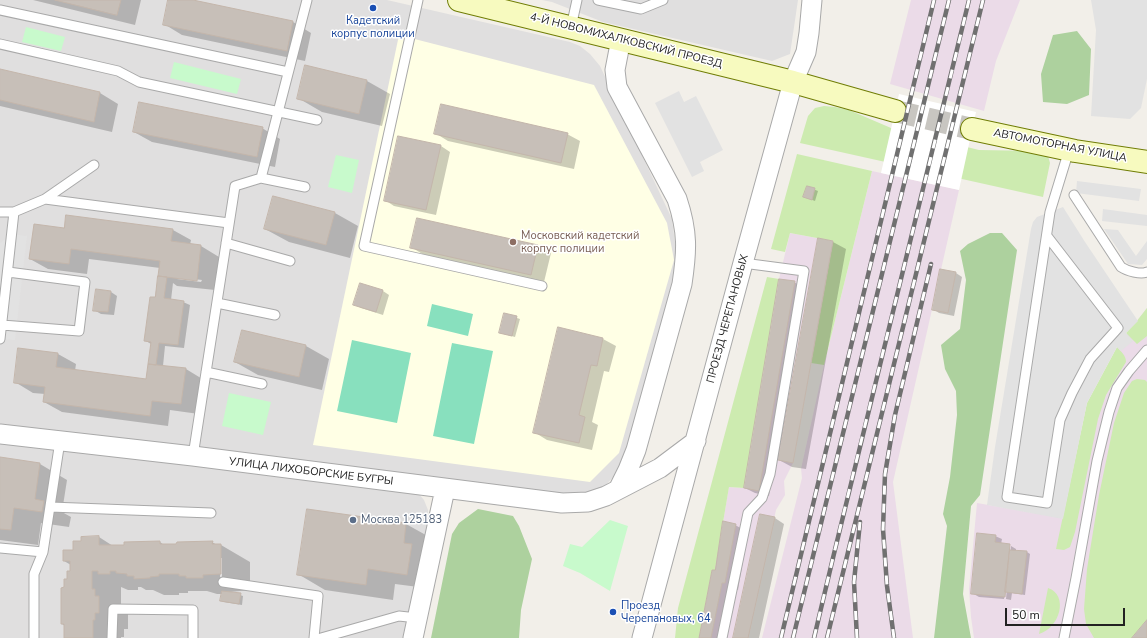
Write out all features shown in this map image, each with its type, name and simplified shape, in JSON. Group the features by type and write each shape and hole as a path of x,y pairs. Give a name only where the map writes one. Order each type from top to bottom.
{"street":[{"name":"4-Й НОВОМИХАЛКОВСКИЙ ПРОЕЗД","path":"458,0 794,82"},
{"name":"ПРОЕЗД ЧЕРЕПАНОВЫХ","path":"642,638 743,263 794,82 806,52 812,0"},
{"path":"619,488 636,450 682,284 687,239 684,218 677,199 618,87 615,70 622,39"},
{"path":"794,82 896,111"},
{"name":"АВТОМОТОРНАЯ УЛИЦА","path":"972,129 1069,150 1147,162"},
{"name":"УЛИЦА ЛИХОБОРСКИЕ БУГРЫ","path":"0,434 193,456 445,489 562,502 588,502 606,496 660,468 696,440"},
{"path":"413,638 445,489"}],"lane":[{"path":"261,178 277,111 307,0"},
{"path":"418,0 364,246 542,286"},
{"path":"571,27 577,0"},
{"path":"598,0 641,9 663,0"},
{"path":"0,10 288,72"},
{"path":"0,44 118,71 139,82 316,120"},
{"path":"1047,236 1118,328 1090,359 1060,420 1047,503 1006,497 1050,212 1069,150"},
{"path":"0,212 14,212 44,199 94,165"},
{"path":"193,456 235,186 261,178 305,187"},
{"path":"1074,195 1121,267 1125,270 1144,274 1147,272"},
{"path":"44,199 229,223"},
{"path":"0,339 14,212"},
{"path":"226,243 290,261"},
{"path":"722,638 748,513 762,498 770,474 804,271 743,263"},
{"path":"2,325 79,331 85,282 8,272"},
{"path":"217,303 275,315"},
{"path":"1144,353 1147,364"},
{"path":"1064,638 1097,461 1109,412 1118,388 1144,353"},
{"path":"206,372 262,384"},
{"path":"34,638 34,574 43,552 60,441"},
{"path":"50,507 211,513"},
{"path":"0,548 43,552"},
{"path":"223,582 318,596 314,638"},
{"path":"112,638 113,609 193,610 193,638"},
{"path":"321,638 399,616 418,618"}],"shaded area":[{"path":"0,0 387,0 570,42 580,46 590,54 600,66 672,219 677,259 659,339 636,419 616,474 604,487 590,493 572,495 0,424"},
{"path":"542,0 798,0 790,54 772,61 603,22 552,2"},
{"path":"911,0 1020,0 996,61 984,111 890,84"},
{"path":"1091,0 1147,0 1147,79 1141,108 1130,119 1091,116 1096,30"},
{"name":"Московский кадетский корпус полиции","path":"399,35 594,85 667,223 674,260 619,453 590,482 313,445"},
{"path":"679,91 684,102 696,96 723,150 700,162 704,171 692,177 655,103"},
{"path":"872,171 959,190 893,482 913,638 762,638 802,478 801,469 824,365"},
{"path":"1077,181 1141,189 1139,201 1076,193"},
{"path":"1063,207 1138,321 1126,333 1133,341 1121,351 1117,347 1087,403 1063,519 987,505 995,447 1031,229 1033,222 1037,217"},
{"path":"1103,209 1147,215 1147,226 1102,221"},
{"path":"1104,229 1118,230 1136,256 1147,241 1147,259 1142,265 1128,264"},
{"path":"790,233 833,241 793,463 784,481 785,495 776,510 748,638 699,638 712,570 715,569 729,487 744,488 779,279"},
{"path":"12,234 27,236 15,340 1,339 0,335 0,243"},
{"path":"1147,308 1147,638 974,638 969,589 977,503 1063,518 1117,347"},
{"path":"0,441 418,493 424,500 428,510 428,521 404,638 0,638"}],"green space":[{"path":"26,27 65,37 61,51 22,42"},
{"path":"1077,31 1091,49 1089,95 1067,104 1043,102 1041,74 1053,35"},
{"path":"174,62 241,79 237,94 170,78"},
{"path":"824,106 849,110 891,128 979,150 1035,151 1048,156 1050,163 1043,197 800,143 808,116 815,108"},
{"path":"797,154 872,171 824,365 811,363 833,241 790,233 785,252 771,249"},
{"path":"336,155 359,160 352,193 328,187"},
{"path":"990,233 1002,233 1017,250 980,495 971,506 963,594 971,638 934,638 947,526 943,514 950,477 957,415 956,391 945,369 941,345 960,329 966,280 960,251 968,244"},
{"path":"767,277 779,279 744,488 729,487 715,570 712,570 699,638 675,638 678,608"},
{"path":"432,304 473,314 468,336 427,326"},
{"path":"1147,308 1147,336 1137,344 1126,333"},
{"path":"352,340 411,353 397,423 337,411"},
{"path":"452,343 493,351 474,444 433,436"},
{"path":"1117,347 1124,355 1126,362 1106,395 1098,419 1075,532 1070,547 1064,550 1056,549 1087,403"},
{"path":"1137,379 1145,380 1147,382 1147,620 1132,638 1094,638 1086,624 1084,609 1087,569 1099,495 1114,423 1124,393 1132,381"},
{"path":"229,393 271,402 263,435 222,426"},
{"path":"478,509 513,516 519,526 532,559 521,610 519,638 431,638 452,534 459,523"},
{"path":"610,520 628,526 610,591 580,573 563,566 570,544 582,547"},
{"path":"1048,588 1055,592 1058,597 1060,604 1059,611 1057,619 1052,625 1046,631 1039,634"}],"pier":[{"path":"899,94 976,112 959,190 881,173"}],"building":[{"path":"55,0 121,0 117,15"},
{"path":"168,0 193,0 293,21 287,51 163,25"},
{"path":"305,65 367,80 359,114 297,99"},
{"path":"0,69 100,92 94,122 0,100"},
{"path":"139,102 263,127 257,157 133,132"},
{"path":"441,104 568,133 561,163 434,134"},
{"path":"398,136 441,145 426,210 384,201"},
{"path":"807,186 815,188 812,200 803,197"},
{"path":"273,196 335,212 326,245 264,229"},
{"path":"66,215 173,229 171,241 201,245 197,281 158,276 160,261 71,249 69,264 29,259 34,224 64,228"},
{"path":"417,218 538,245 531,275 410,248"},
{"path":"818,238 833,241 793,463 778,460"},
{"path":"940,269 956,272 948,313 932,310"},
{"path":"158,276 167,277 164,298 184,301 178,345 159,343 156,365 148,364 151,342 144,341 150,297 155,297"},
{"path":"779,279 795,281 759,491 744,488"},
{"path":"360,283 383,290 376,312 353,305"},
{"path":"96,289 111,291 108,312 93,311"},
{"path":"504,313 517,316 512,336 499,333"},
{"path":"558,327 603,338 597,366 591,365 579,415 585,417 579,443 533,433"},
{"path":"242,330 306,345 299,377 234,362"},
{"path":"18,348 58,353 56,367 146,379 148,364 186,368 181,404 152,401 150,416 43,402 45,387 14,383"},
{"path":"0,457 40,463 35,499 44,501 42,512 14,508 11,530 0,529"},
{"path":"307,509 406,523 404,543 412,544 407,575 368,569 366,585 297,575"},
{"path":"760,514 775,517 748,638 733,638"},
{"path":"723,521 736,524 725,583 722,583 711,638 699,638 712,570 715,570"},
{"path":"977,533 996,535 995,542 1010,544 1005,597 971,594"},
{"path":"99,536 99,545 124,545 124,542 160,541 160,544 176,544 177,542 213,541 212,544 221,544 221,574 203,575 203,578 186,578 186,576 179,576 179,574 159,574 159,576 150,578 134,579 134,576 116,573 116,571 110,571 110,574 98,574 98,571 92,571 92,589 95,589 95,596 99,596 99,613 95,613 95,620 93,620 93,638 64,638 64,624 61,624 61,588 64,587 64,579 67,579 67,571 70,571 70,561 63,561 63,550 73,550 73,541 81,541 81,537"},
{"path":"1010,550 1027,551 1022,594 1005,592"},
{"path":"222,591 241,593 239,604 220,601"},
{"path":"1147,620 1147,638 1132,638"}],"tunnel":[{"path":"895,111 972,129"}],"railway":[{"path":"781,638 934,0"},
{"path":"793,638 949,0"},
{"path":"814,638 969,0"},
{"path":"827,638 983,0"},
{"path":"894,638 887,586 883,529 885,474 895,415 931,264"},
{"path":"857,638 854,582 860,522"}],"place":[{"name":"Кадетский корпус полиции","path":"373,8"},
{"name":"Московский кадетский корпус полиции","path":"513,242"},
{"name":"Москва 125183","path":"353,520"},
{"name":"Проезд Черепановых, 64","path":"613,612"}]}
